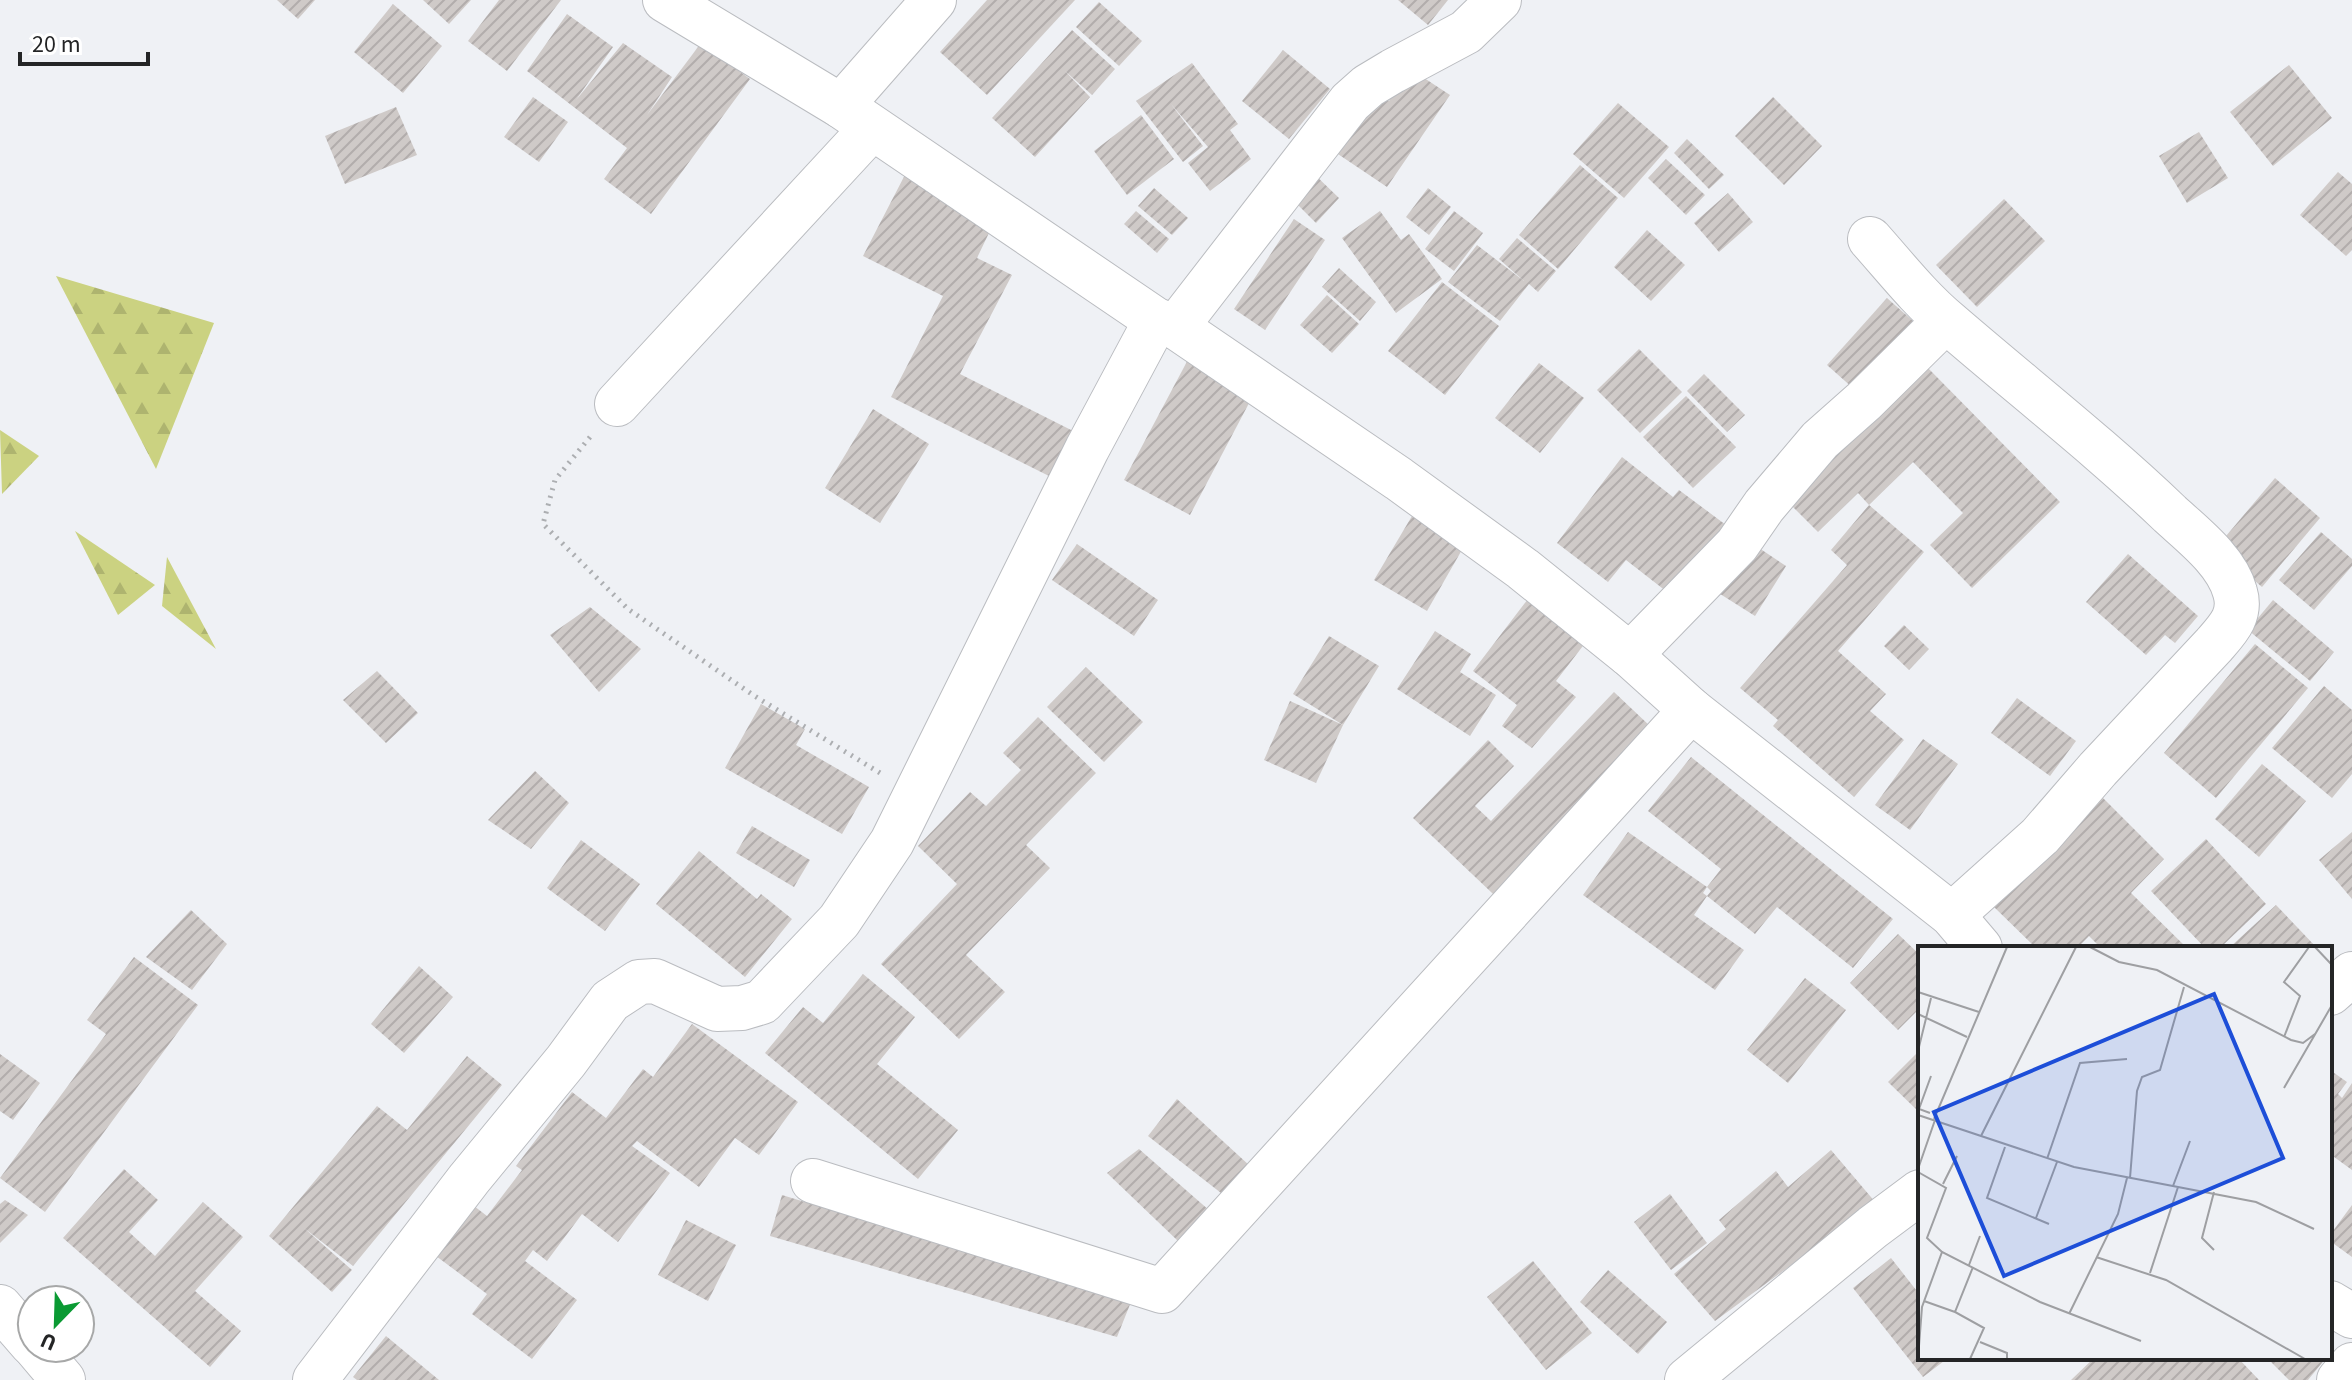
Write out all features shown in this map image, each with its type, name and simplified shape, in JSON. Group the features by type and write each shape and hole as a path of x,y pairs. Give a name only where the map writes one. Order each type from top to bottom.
{"street":[{"path":"665,0 856,118 1436,506 1523,569 1630,655 1691,710 1952,915 1978,946"},
{"path":"617,404 856,118 934,0"},
{"path":"315,1380 610,1001 639,982 655,981 717,1009 742,1008 762,1002 839,921 892,842 1087,449 1166,324 1350,102 1368,86 1466,32 1499,0"},
{"path":"1870,239 1945,321 2056,411 2203,545 2230,577 2238,607 2230,627 2040,836 1952,915"},
{"path":"1630,655 1737,545 1764,506 1820,440 1884,383 1945,321"},
{"path":"813,1181 1162,1291 1691,710"},
{"path":"2332,991 2352,974"},
{"path":"1687,1380 1918,1193"},
{"path":"2332,1304 2352,1316"},
{"path":"0,1307 16,1325"},
{"path":"49,1364 63,1380"},
{"path":"2339,1380 2352,1365"}],"path":[{"path":"617,404 555,480 543,524 628,609 753,695 915,794"}],"green space":[{"path":"56,276 214,323 156,469"},
{"path":"0,430 39,456 2,494"},
{"path":"75,531 155,585 118,615"},
{"path":"167,557 216,649 162,606"}],"building":[{"path":"277,0 315,0 298,19"},
{"path":"423,0 471,0 449,24"},
{"path":"499,0 561,0 507,71 468,41"},
{"path":"987,0 1075,0 987,95 940,52"},
{"path":"1398,0 1448,0 1428,25"},
{"path":"1099,2 1142,41 1119,66 1076,27"},
{"path":"393,4 442,46 403,93 354,52"},
{"path":"567,14 613,47 576,100 623,43 672,77 647,115 701,43 750,79 651,214 604,179 627,148 527,71"},
{"path":"1072,30 1115,69 1092,95 1065,71 1090,97 1035,157 992,118"},
{"path":"1283,50 1330,89 1289,139 1242,101"},
{"path":"1192,63 1238,124 1230,130 1251,159 1210,191 1188,163 1208,147 1171,104 1203,146 1183,162 1136,101"},
{"path":"2289,65 2332,118 2273,166 2230,112"},
{"path":"1418,74 1450,95 1387,187 1329,148 1380,94 1389,101 1404,78"},
{"path":"533,97 568,122 539,162 504,137"},
{"path":"1773,97 1822,146 1784,185 1735,136"},
{"path":"1618,103 1669,147 1624,198 1573,154"},
{"path":"396,107 417,155 345,184 325,136"},
{"path":"1141,115 1174,159 1127,195 1094,151"},
{"path":"2199,132 2228,178 2187,203 2159,156"},
{"path":"1687,139 1724,175 1709,189 1674,153"},
{"path":"1666,159 1705,195 1686,215 1648,178"},
{"path":"1580,165 1618,198 1558,269 1519,235"},
{"path":"908,169 998,214 977,258 1012,275 960,374 1081,435 1059,481 891,397 943,296 863,256"},
{"path":"1312,172 1339,198 1316,223 1290,197"},
{"path":"2338,172 2352,184 2352,250 2346,256 2300,215"},
{"path":"1154,188 1188,218 1172,235 1138,206"},
{"path":"1428,188 1451,207 1429,235 1406,217"},
{"path":"1728,193 1753,222 1719,252 1694,223"},
{"path":"2004,199 2045,241 1977,307 1936,265"},
{"path":"1136,211 1169,239 1157,253 1124,224"},
{"path":"1380,211 1401,240 1409,234 1442,279 1396,313 1342,238"},
{"path":"1454,211 1483,233 1454,271 1425,249"},
{"path":"1294,219 1325,240 1265,330 1234,309"},
{"path":"1647,230 1685,265 1651,301 1614,267"},
{"path":"1517,238 1556,271 1538,292 1529,284 1500,321 1448,282 1477,245 1524,281 1499,259"},
{"path":"1339,268 1376,302 1360,321 1322,287"},
{"path":"1442,282 1499,326 1445,395 1388,351"},
{"path":"1327,295 1359,324 1332,353 1300,325"},
{"path":"1887,298 1922,329 1854,389 1827,365"},
{"path":"1639,349 1682,392 1640,433 1597,390"},
{"path":"1191,354 1257,388 1190,515 1124,480"},
{"path":"1539,363 1584,398 1540,453 1495,418"},
{"path":"1926,366 2060,502 1972,588 1930,545 1963,513 1913,462 1869,505 1858,493 1818,532 1785,499"},
{"path":"1704,374 1745,415 1727,432 1687,391"},
{"path":"1686,396 1736,447 1693,488 1643,437"},
{"path":"873,409 929,444 880,523 825,488"},
{"path":"1622,457 1673,497 1679,490 1726,525 1671,595 1626,560 1608,582 1557,543"},
{"path":"2275,478 2320,518 2262,587 2242,570 2221,542"},
{"path":"1869,505 1924,552 1838,651 1886,694 1870,711 1904,740 1854,797 1773,726 1778,720 1740,688 1847,565 1831,550"},
{"path":"1415,511 1467,541 1427,611 1374,580"},
{"path":"2321,532 2352,559 2352,566 2314,610 2279,580"},
{"path":"1077,544 1158,600 1134,636 1052,580"},
{"path":"1753,544 1786,566 1755,616 1717,592"},
{"path":"2128,554 2198,616 2175,643 2165,635 2146,655 2086,602"},
{"path":"1531,595 1589,638 1556,681 1576,697 1532,748 1502,726 1517,705 1473,671"},
{"path":"2273,600 2334,652 2310,681 2248,630"},
{"path":"590,607 641,649 599,692 550,635"},
{"path":"1904,625 1929,649 1909,670 1884,646"},
{"path":"1435,631 1471,654 1460,672 1496,695 1470,736 1397,689"},
{"path":"1329,636 1379,666 1343,725 1293,694"},
{"path":"2255,644 2308,688 2216,798 2164,753"},
{"path":"1086,667 1143,722 1104,762 1047,707"},
{"path":"377,671 418,713 386,743 343,700"},
{"path":"2324,686 2352,710 2352,774 2332,798 2272,748"},
{"path":"1614,692 1669,744 1511,911 1413,818 1488,740 1514,766 1475,806 1491,821"},
{"path":"2017,698 2076,741 2050,776 1991,733"},
{"path":"1290,701 1343,725 1316,783 1264,760"},
{"path":"761,704 805,729 796,745 869,787 842,834 725,768"},
{"path":"1038,717 1096,773 1026,845 1050,868 966,955 1005,992 959,1039 881,964 957,884 918,846 970,792 986,806 1021,770 1003,753"},
{"path":"1923,739 1958,764 1910,830 1875,805"},
{"path":"1691,757 1893,919 1853,968 1777,907 1755,934 1707,896 1711,891 1707,887 1721,869 1648,811"},
{"path":"2262,764 2306,801 2259,857 2215,819"},
{"path":"535,771 569,803 531,849 488,820"},
{"path":"2102,797 2164,859 2131,893 2185,946 2099,946 2089,936 2079,946 2034,946 1994,907"},
{"path":"752,826 810,860 794,887 736,853"},
{"path":"1628,832 1707,887 1703,893 1707,896 1694,915 1744,950 1715,990 1583,895"},
{"path":"2352,832 2352,899 2319,860"},
{"path":"2206,839 2266,904 2222,946 2203,946 2151,891"},
{"path":"581,840 640,884 605,931 547,888"},
{"path":"699,851 757,899 761,894 792,919 745,977 656,904"},
{"path":"2276,905 2315,946 2231,946"},
{"path":"191,910 227,944 192,990 146,957"},
{"path":"1898,934 1918,953 1918,1010 1898,1030 1850,983"},
{"path":"134,957 198,1005 45,1212 0,1178 106,1034 87,1020"},
{"path":"419,966 453,997 404,1053 371,1024"},
{"path":"863,974 915,1017 877,1064 958,1130 918,1179 765,1053 803,1007 823,1023"},
{"path":"1805,978 1846,1010 1788,1083 1747,1050"},
{"path":"692,1024 798,1102 759,1155 735,1138 699,1187 637,1141 632,1146 670,1173 618,1242 582,1214 547,1261 533,1250 525,1261 577,1300 532,1359 472,1314 487,1294 436,1256 474,1206 487,1216 522,1170 516,1166 572,1092 606,1118 643,1069 653,1077"},
{"path":"1918,1052 1918,1111 1888,1082"},
{"path":"0,1054 40,1083 13,1120 0,1111"},
{"path":"467,1056 502,1085 353,1266 304,1228 352,1270 332,1292 269,1236 377,1106 407,1130"},
{"path":"2332,1071 2347,1082 2338,1094 2342,1098 2352,1083 2352,1170 2332,1155"},
{"path":"1177,1099 1250,1166 1221,1193 1148,1136"},
{"path":"1139,1149 1210,1211 1178,1241 1107,1173"},
{"path":"1831,1150 1876,1203 1715,1321 1674,1274 1726,1229 1719,1220 1776,1171 1788,1187"},
{"path":"124,1169 158,1200 129,1232 155,1256 203,1202 243,1237 195,1291 241,1331 210,1367 63,1238"},
{"path":"1670,1194 1707,1243 1671,1270 1634,1222"},
{"path":"782,1195 1131,1302 1117,1337 770,1236"},
{"path":"5,1200 28,1215 0,1243 0,1204"},
{"path":"2352,1205 2352,1257 2332,1242 2332,1232"},
{"path":"686,1220 736,1245 708,1301 658,1275"},
{"path":"1891,1258 1918,1292 1918,1360 1945,1360 1923,1377 1853,1288"},
{"path":"1533,1261 1592,1333 1546,1370 1487,1297"},
{"path":"1608,1270 1667,1322 1638,1354 1580,1302"},
{"path":"386,1336 439,1380 357,1380 353,1377"},
{"path":"2092,1360 2240,1360 2259,1380 2071,1380"},
{"path":"2269,1360 2324,1360 2308,1380 2289,1380"}]}
